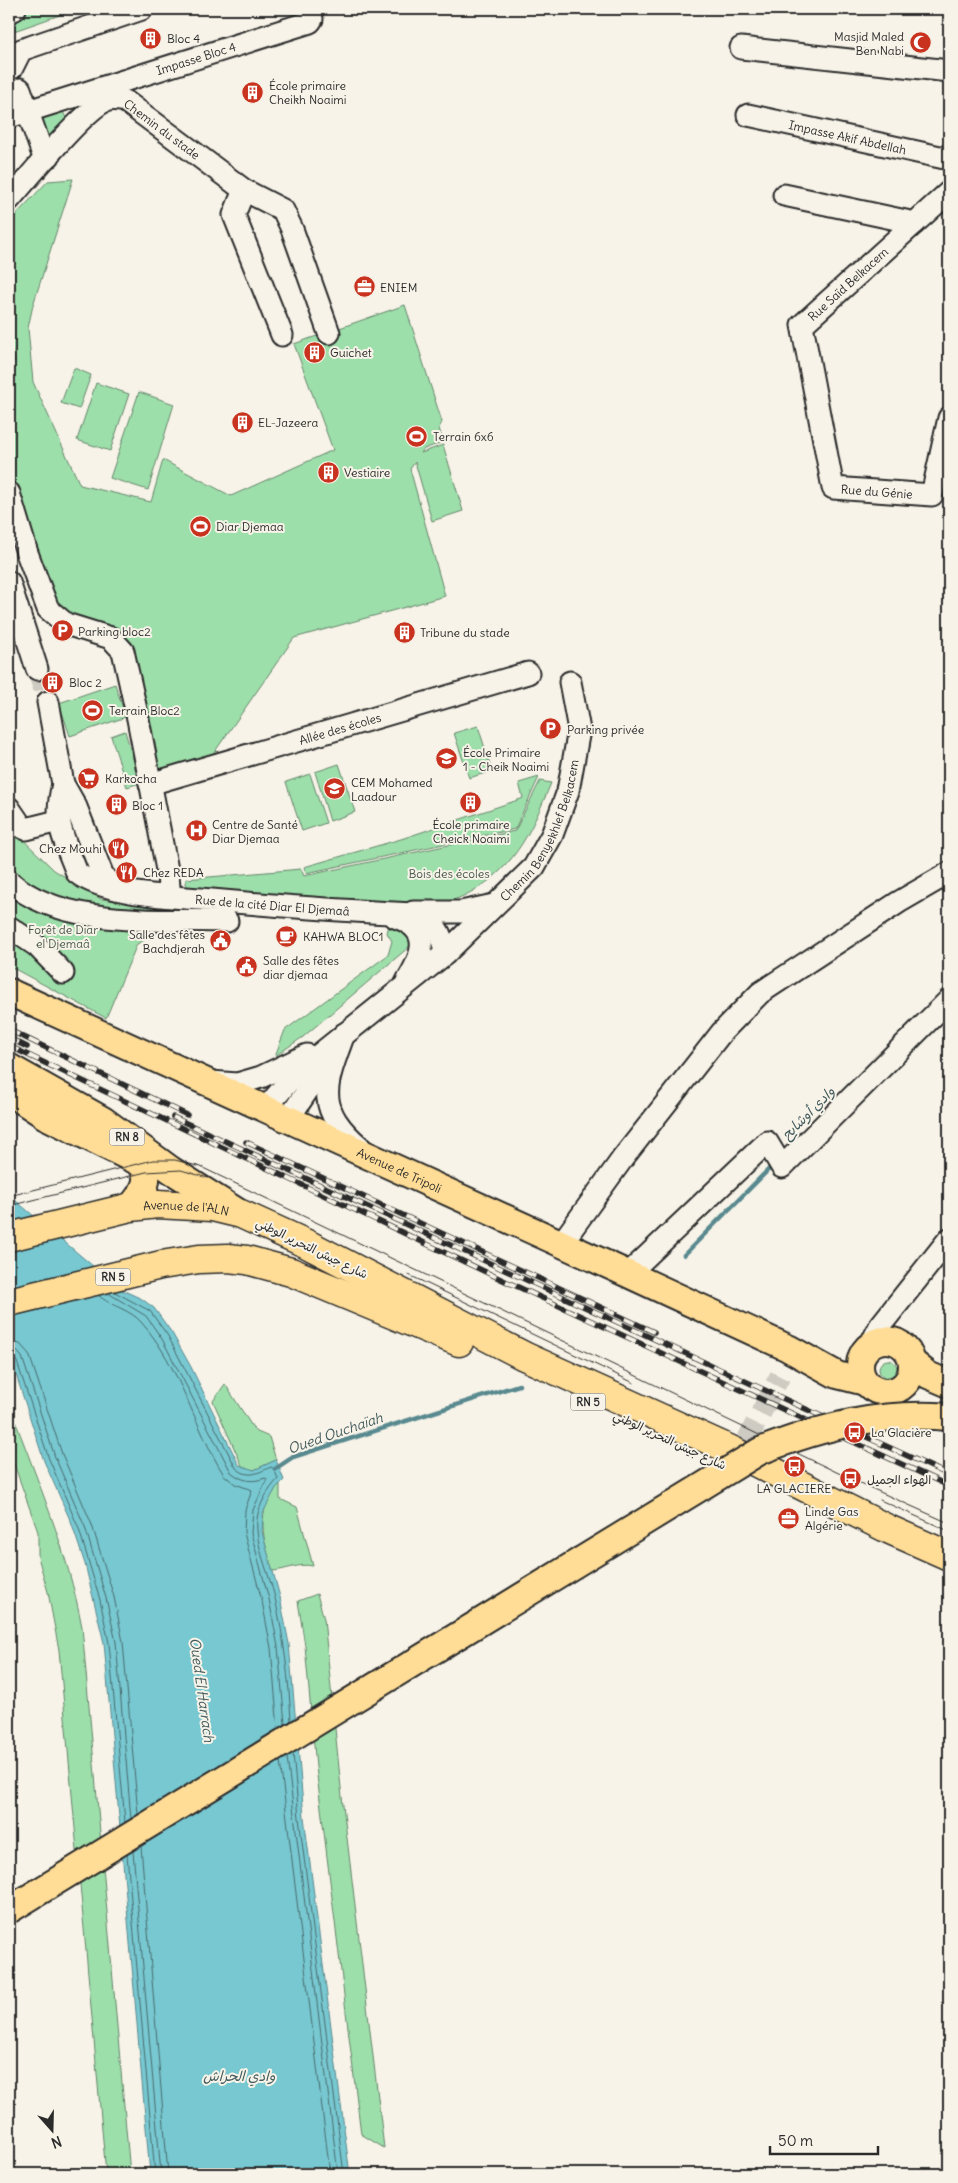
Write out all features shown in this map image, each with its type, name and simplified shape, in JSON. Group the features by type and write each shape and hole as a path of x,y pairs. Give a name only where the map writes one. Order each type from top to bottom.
{"highway":[{"name":"Avenue de l'ALN","path":"131,1207 186,1204 241,1214"},
{"name":"RN 5","path":"9,1237 131,1207"},
{"name":"شارع جيش التحرير الوطني","path":"241,1214 307,1244 524,1356 737,1453 888,1530 949,1556"},
{"name":"شارع جيش التحرير الوطني","path":"9,1302 161,1265 218,1257 247,1260 292,1272 446,1336 734,1469 949,1574"}],"main road":[{"name":"Avenue de Tripoli","path":"9,992 788,1348 837,1375 865,1382"},
{"name":"RN 8","path":"9,1068 103,1120 182,1178 241,1214"},
{"name":"RN 8","path":"9,1092 44,1115 141,1163 146,1172 147,1182 144,1191 131,1207"},
{"name":"Avenue de Tripoli","path":"788,1348 832,1360 878,1339"},
{"path":"912,1362 909,1378 898,1390 890,1392 876,1390 865,1382 860,1368 878,1339 906,1349 912,1362 928,1375 949,1384"},
{"path":"890,1392 907,1404 949,1424"},
{"path":"9,1910 760,1451 813,1432 870,1418 927,1415 949,1417"}],"street":[{"path":"9,12 15,9"},
{"path":"10,64 21,50 142,9"},
{"name":"Impasse Bloc 4","path":"68,99 310,22 312,19 309,9"},
{"path":"741,48 949,71"},
{"path":"20,89 18,114 42,152 49,156"},
{"path":"18,114 68,99 77,125"},
{"name":"Chemin du stade","path":"9,200 77,125 98,106 109,100 125,101 244,190 282,210 292,229 328,333"},
{"name":"Impasse Akif Abdellah","path":"748,115 949,159"},
{"path":"244,190 234,215 282,335"},
{"name":"Rue Saïd Belkacem","path":"833,488 802,325 949,192"},
{"path":"784,195 915,223"},
{"name":"Rue du Génie","path":"833,488 932,495 949,418"},
{"path":"9,493 32,570 48,609 66,624 111,638 123,651 168,875 169,888 164,896"},
{"path":"9,582 37,669"},
{"name":"Allée des écoles","path":"150,784 528,673"},
{"name":"Chemin Benyekhlef Belkacem","path":"446,954 534,867 552,835 568,791 579,730 570,682"},
{"path":"48,702 63,784 76,807 103,876 117,888"},
{"path":"9,808 22,827 26,829 58,821 58,805 63,784"},
{"name":"Rue de la cité Diar El Djemaâ","path":"58,821 76,872 98,885 164,896 413,914 426,918 440,932 446,954 344,1034"},
{"path":"561,1244 622,1158 710,1047 760,993 899,902 949,873"},
{"path":"9,881 18,889 52,905 122,921 227,921"},
{"path":"380,912 461,912 496,904"},
{"name":"Rue de la cité Diar El Djemaâ","path":"380,912 415,926 420,935 422,947 416,966 406,984"},
{"path":"9,927 37,946 63,973"},
{"path":"628,1274 767,1142 782,1167 949,1000"},
{"path":"203,1081 237,1084 261,1077 344,1034"},
{"path":"279,1116 272,1101 295,1074 344,1034"},
{"path":"344,1034 327,1079 328,1104 333,1118 343,1132 374,1159"},
{"path":"878,1339 949,1240"}],"green space":[{"path":"31,9 77,9 14,31 12,16"},
{"path":"62,109 68,123 44,143 35,118"},
{"name":"Diar Djemaa","path":"73,179 33,305 28,328 33,382 80,485 151,502 163,460 231,496 333,450 294,344 405,305 442,422 439,428 443,442 424,449 421,453 443,445 463,511 432,521 415,462 410,469 445,596 294,638 211,757 151,775 120,643 51,612 38,549 9,476 9,363 15,361 9,337 9,222 48,181"},
{"path":"74,368 91,375 79,409 61,403"},
{"path":"96,383 129,394 110,451 77,440"},
{"path":"139,392 174,404 148,490 110,478"},
{"name":"Terrain Bloc2","path":"115,684 126,717 70,736 59,703"},
{"path":"478,726 492,771 469,778 454,733"},
{"path":"125,731 140,783 127,787 111,736"},
{"path":"339,764 355,812 330,821 315,772"},
{"path":"310,774 326,823 302,831 286,782"},
{"path":"539,777 515,829 306,873 304,867 401,839 521,799 523,798 519,783"},
{"name":"Bois des écoles","path":"540,781 551,783 527,835 517,851 493,877 459,898 439,902 413,902 186,890 186,879 301,869 304,876 515,831"},
{"name":"Forêt de Diar el Djemaâ","path":"9,826 54,870 101,899 230,914 175,931 156,934 137,944 106,1018 9,966"},
{"path":"389,925 400,928 416,941 303,1037 275,1056 285,1030 388,955 392,941 387,933"},
{"path":"884,1360 892,1360 897,1365 895,1376 884,1378 879,1373 879,1365"},
{"path":"225,1384 255,1431 269,1437 276,1460 254,1470 243,1468 213,1401"},
{"path":"10,1407 60,1543 69,1571 82,1627 130,2174 106,2174 59,1650 48,1592 38,1557 38,1532 9,1450"},
{"path":"280,1484 280,1499 297,1507 313,1566 302,1565 273,1571 266,1548 263,1525 267,1504 272,1493"},
{"path":"317,1594 324,1619 341,1788 384,2148 361,2134 316,1767 305,1646 298,1601"}],"water":[{"name":"وادي الحراش","path":"9,1195 120,1289 142,1299 154,1308 172,1333 191,1367 239,1465 254,1470 276,1460 284,1480 276,1488 263,1513 262,1532 280,1597 289,1644 304,1817 349,2174 150,2174 104,1643 85,1564 71,1522 44,1461 9,1353"}],"waterway":[{"name":"وادي أوشايح","path":"684,1255 774,1164"},
{"name":"Oued Ouchaïah","path":"275,1469 293,1457 519,1385"}],"tunnel":[{"path":"37,669 48,702"},
{"path":"746,1442 780,1376"}],"tram line":[{"path":"9,1196 153,1160 175,1160 201,1167 851,1479 949,1523"},
{"path":"9,1206 146,1172 181,1170 208,1178"},
{"path":"409,1275 634,1383"},
{"path":"880,1500 949,1531"}],"railway":[{"path":"9,1030 187,1115"},
{"path":"9,1038 27,1047"},
{"path":"9,1046 490,1274 949,1486"},
{"path":"173,1117 949,1475"},
{"path":"246,1142 654,1332"}],"place":[{"name":"Bloc 4","path":"151,38"},
{"name":"Masjid Maled Ben Nabi","path":"920,43"},
{"name":"École primaire Cheikh Noaimi","path":"253,92"},
{"name":"ENIEM","path":"364,287"},
{"name":"Guichet","path":"314,352"},
{"name":"EL-Jazeera","path":"242,422"},
{"name":"Terrain 6x6","path":"417,436"},
{"name":"Vestiaire","path":"328,472"},
{"name":"Diar Djemaa","path":"200,526"},
{"name":"Parking bloc2","path":"62,631"},
{"name":"Tribune du stade","path":"404,632"},
{"name":"Bloc 2","path":"53,682"},
{"name":"Terrain Bloc2","path":"93,710"},
{"name":"Parking privée","path":"551,729"},
{"name":"École Primaire 1 - Cheik Noaimi","path":"447,759"},
{"name":"Karkocha","path":"89,778"},
{"name":"CEM Mohamed Laadour","path":"335,789"},
{"name":"École primaire Cheick Noaimi","path":"471,803"},
{"name":"Bloc 1","path":"116,805"},
{"name":"Centre de Santé Diar Djemaa","path":"196,831"},
{"name":"Chez Mouhi","path":"118,848"},
{"name":"Chez REDA","path":"127,872"},
{"name":"KAHWA BLOC1","path":"287,936"},
{"name":"Salle des fêtes Bachdjerah","path":"221,941"},
{"name":"Salle des fêtes diar djemaa","path":"247,967"},
{"name":"La Glacière","path":"855,1432"},
{"name":"LA GLACIERE","path":"794,1467"},
{"name":"الهواء الجميل","path":"851,1479"},
{"name":"Linde Gas Algérie","path":"789,1518"}],"water label":[{"name":"Oued El Harrach","path":"202,1690"}]}
